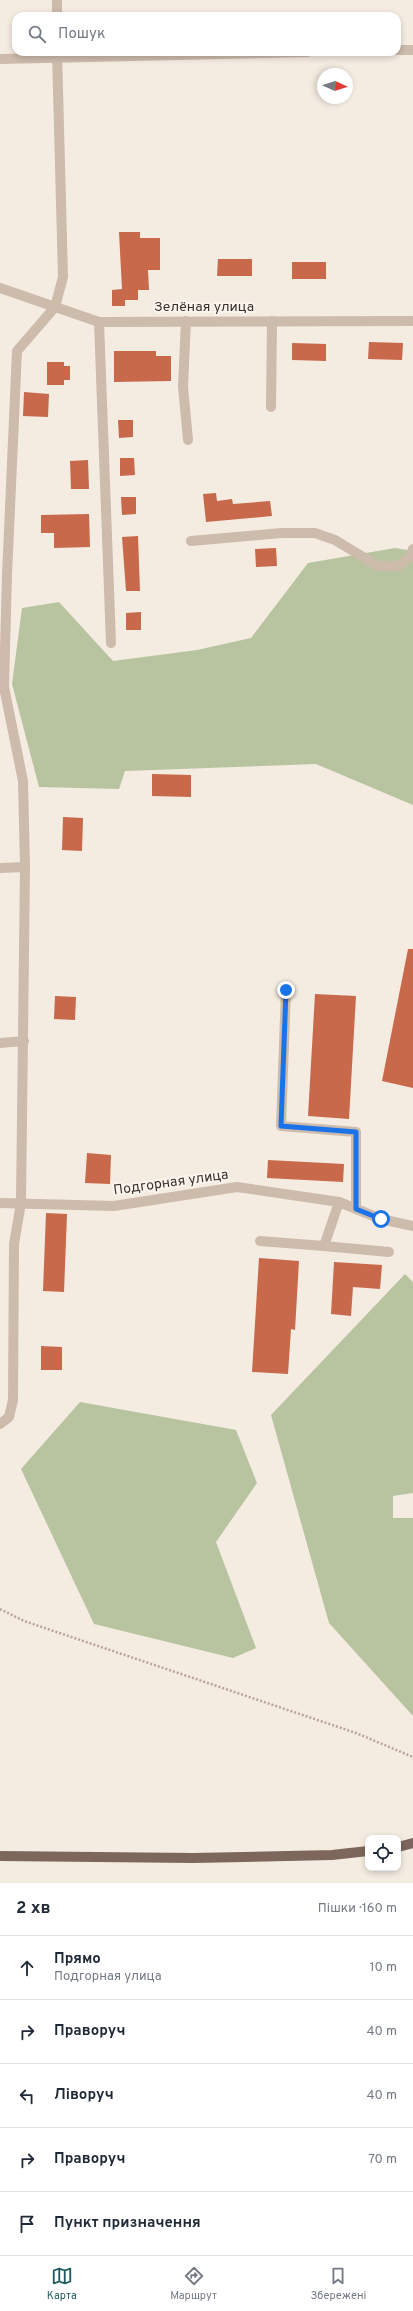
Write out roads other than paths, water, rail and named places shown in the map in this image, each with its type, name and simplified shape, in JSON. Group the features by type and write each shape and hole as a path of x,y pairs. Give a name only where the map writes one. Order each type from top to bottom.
{"main road":[{"path":"401,1845 413,1843"},
{"path":"0,1856 193,1858 332,1855 365,1851"}],"street":[{"path":"57,0 57,12"},
{"path":"401,50 413,50"},
{"path":"0,59 43,56"},
{"path":"0,1424 9,1417 13,1400 14,1244 21,1203 25,867 23,781 4,687 4,575 17,351 55,307 63,277 57,56"},
{"name":"Зелёная улица","path":"0,288 100,322 413,321"},
{"path":"186,321 183,387 188,440"},
{"path":"271,407 272,321"},
{"path":"100,322 111,644"},
{"path":"191,541 281,533 315,533 335,540 378,566 398,566 412,555"},
{"path":"0,868 25,867"},
{"path":"286,990 281,1126 356,1132 356,1209"},
{"path":"0,1043 24,1041"},
{"name":"Подгорная улица","path":"0,1203 114,1206 237,1187 339,1202 381,1219 413,1226"},
{"path":"324,1246 339,1202"},
{"path":"260,1241 389,1252"}]}
